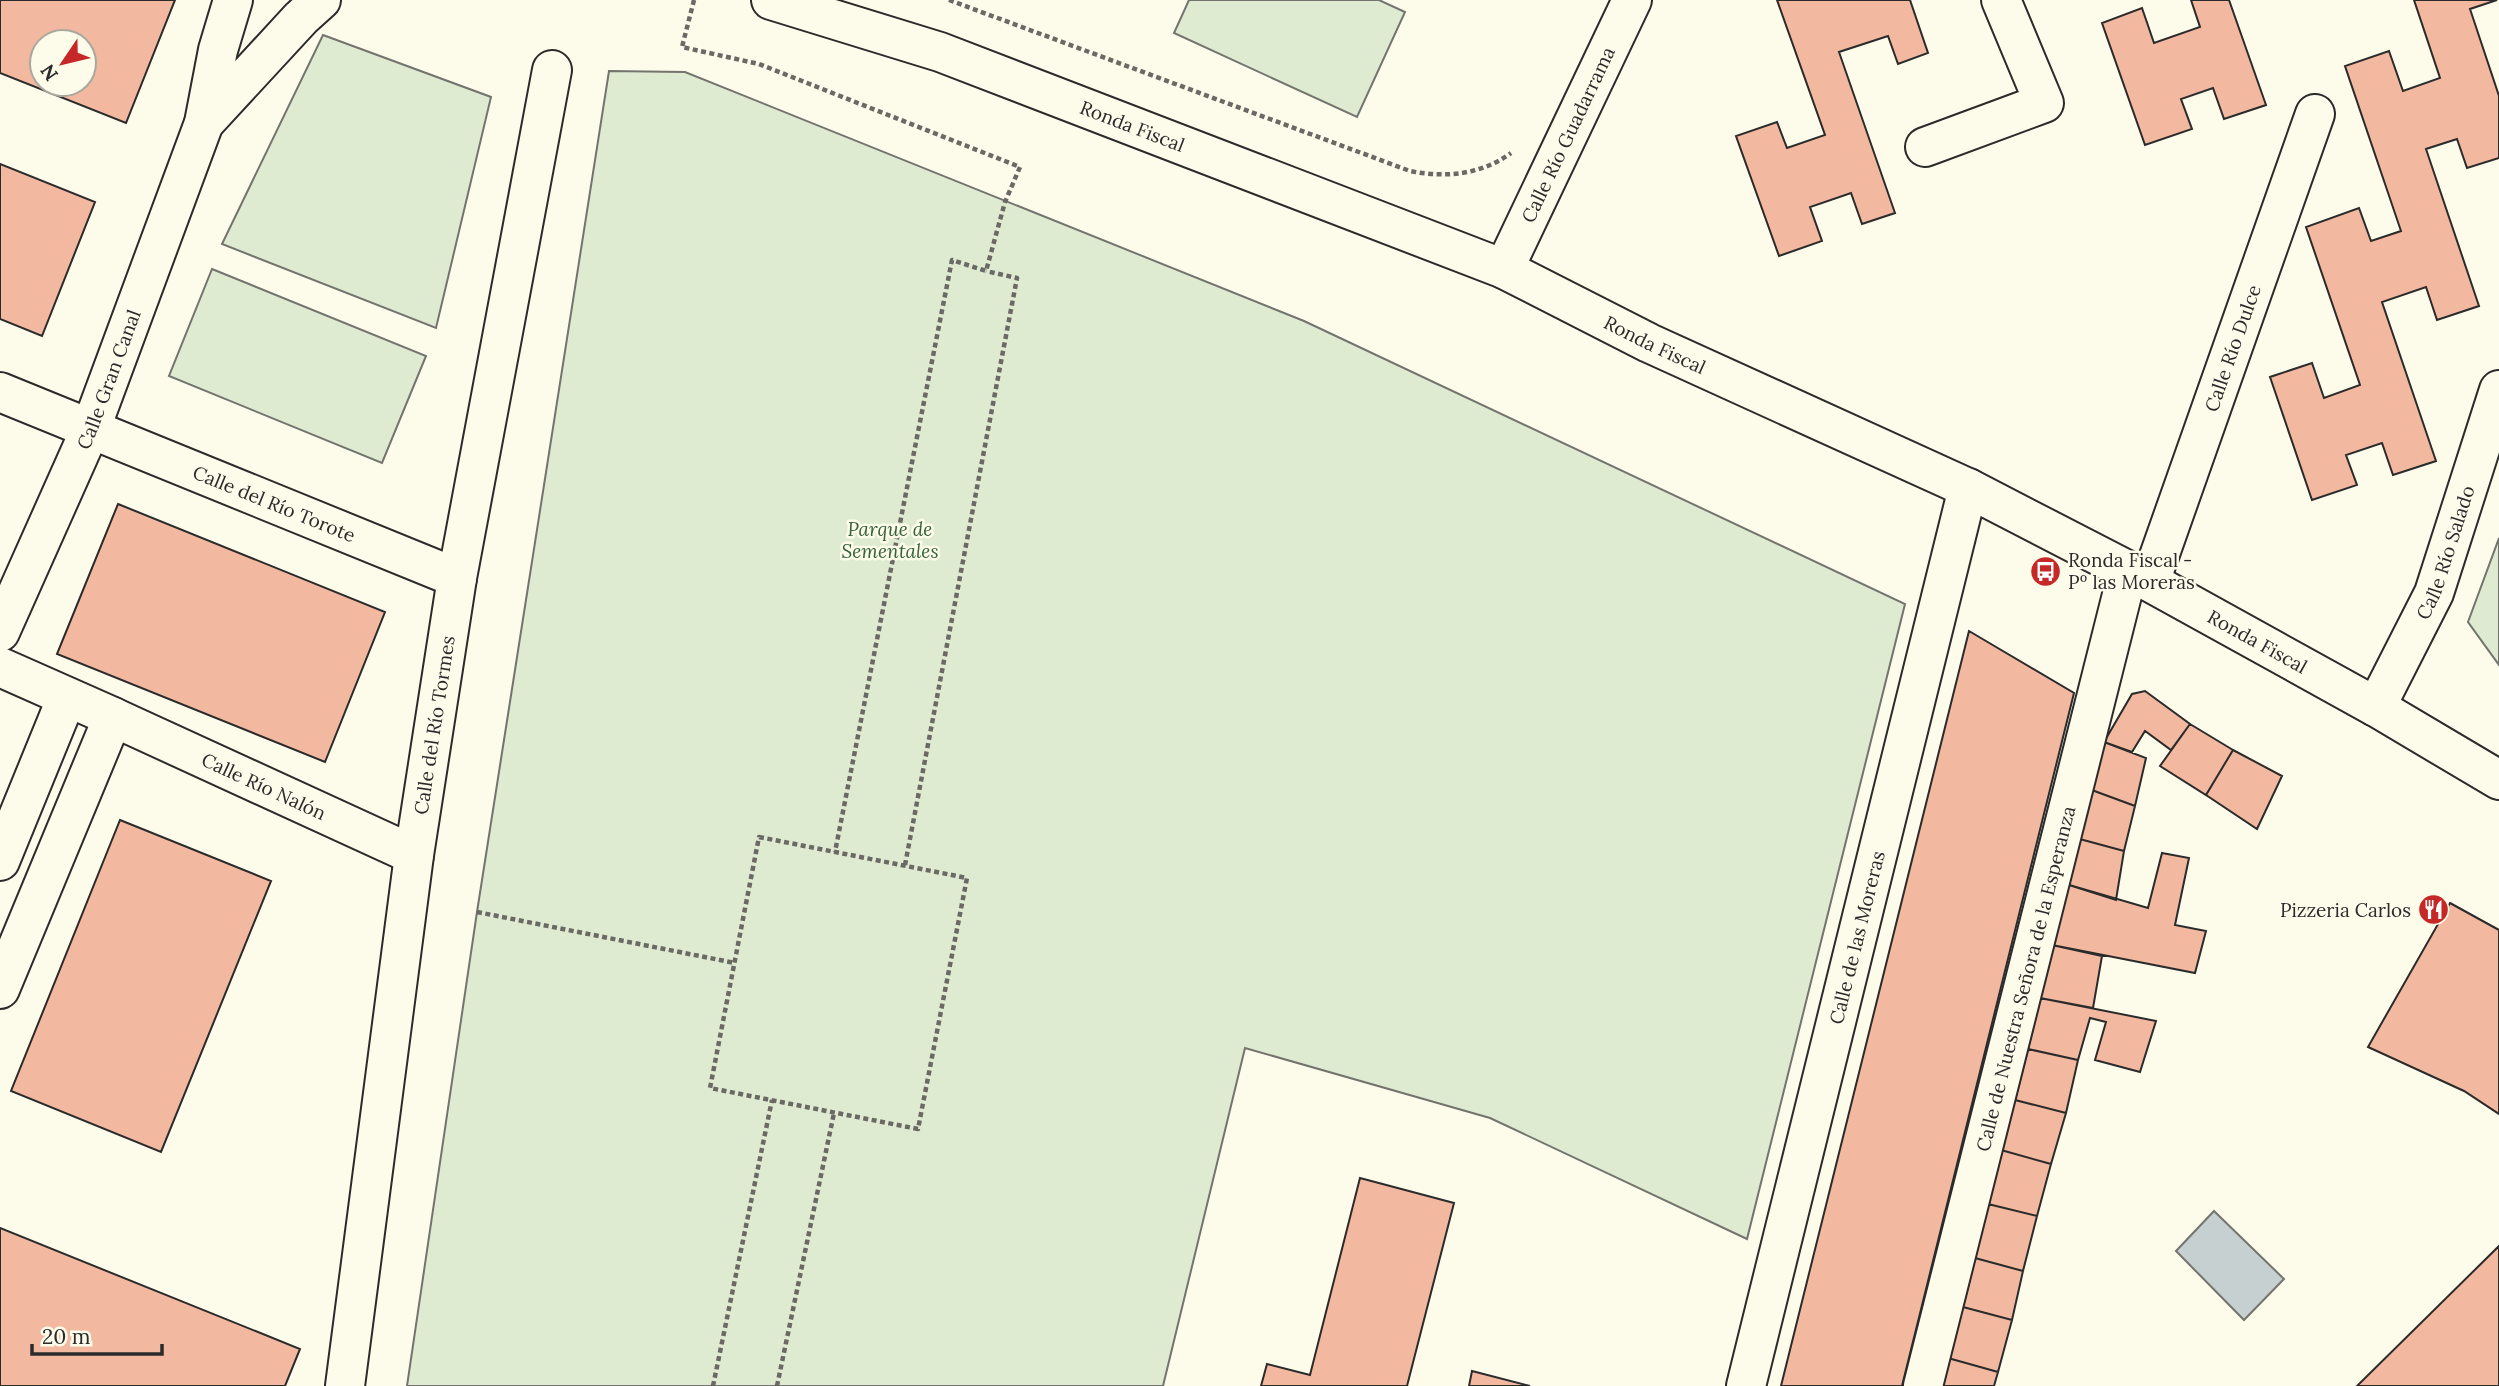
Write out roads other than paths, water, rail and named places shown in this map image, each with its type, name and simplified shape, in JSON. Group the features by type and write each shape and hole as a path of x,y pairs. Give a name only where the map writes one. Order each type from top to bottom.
{"street":[{"name":"Calle Gran Canal","path":"0,632 91,428 204,123 218,50 233,0"},
{"name":"Calle Gran Canal","path":"204,123 321,0"},
{"name":"Ronda Fiscal","path":"771,0 940,52 1504,269 1649,343 1968,488 2139,577 2376,707 2499,780"},
{"name":"Calle Río Guadarrama","path":"1504,269 1632,0"},
{"path":"1925,146 2044,103 2001,0"},
{"name":"Calle del Río Tormes","path":"345,1386 414,855 457,578 552,70"},
{"name":"Calle Río Dulce","path":"2139,577 2315,114"},
{"name":"Calle Río Salado","path":"2376,707 2434,593 2499,390"},
{"name":"Calle del Río Torote","path":"0,392 457,578"},
{"name":"Calle de las Moreras","path":"1746,1386 1968,488"},
{"name":"Calle de Nuestra Señora de la Esperanza","path":"1923,1386 2139,577"},
{"name":"Calle Río Nalón","path":"0,667 414,855"},
{"path":"0,861 67,697"},
{"path":"0,989 113,718"}],"place":[{"name":"Ronda Fiscal - Pº las Moreras","path":"2045,571"},
{"name":"Pizzeria Carlos","path":"2434,910"}],"park label":[{"name":"Parque de Sementales","path":"890,540"}]}
